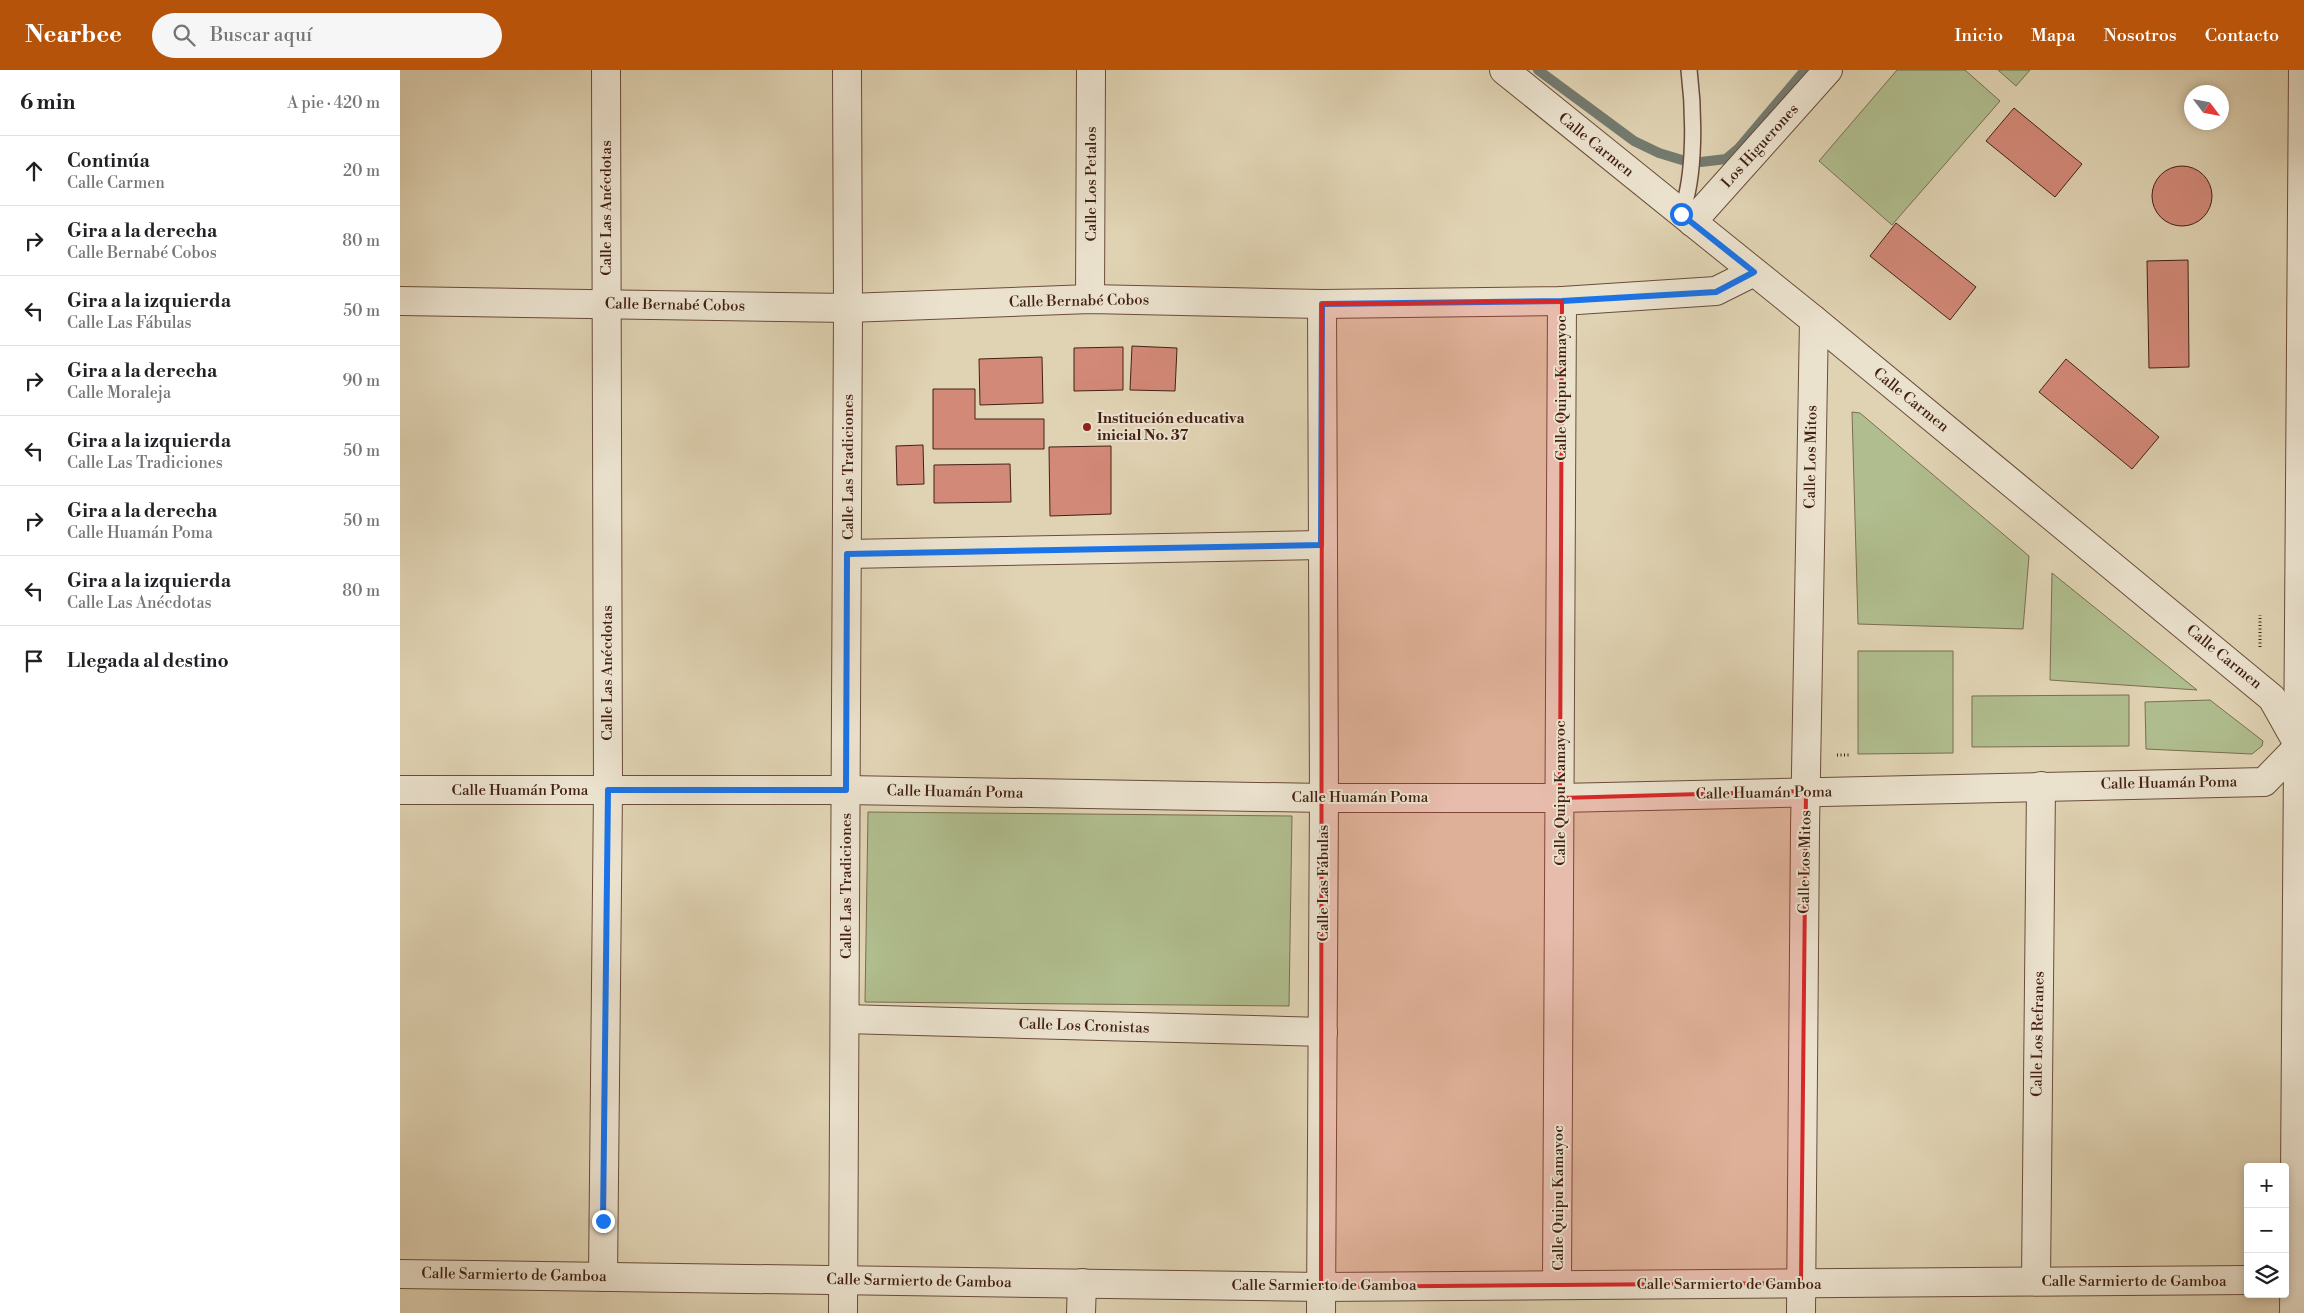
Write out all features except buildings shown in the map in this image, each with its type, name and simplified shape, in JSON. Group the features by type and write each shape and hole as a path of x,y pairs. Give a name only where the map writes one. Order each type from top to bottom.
{"street":[{"name":"Calle Las Anécdotas","path":"603,1277 608,790 606,70"},
{"name":"Calle Las Tradiciones","path":"843,1313 848,308 847,70"},
{"name":"Calle Los Petalos","path":"1090,299 1091,70"},
{"name":"Calle Carmen","path":"1504,70 1814,320 2272,698 2302,746"},
{"name":"Los Higuerones","path":"1686,218 1828,70"},
{"path":"2294,1313 2290,1280 2302,746 2303,70"},
{"name":"Calle Bernabé Cobos","path":"400,300 848,308 1090,299 1322,304 1562,301 1716,292 1754,272"},
{"name":"Calle Quipu Kamayoc","path":"1557,1285 1562,301"},
{"name":"Calle Las Fábulas","path":"1321,1300 1324,798 1321,545 1322,304"},
{"name":"Calle Los Mitos","path":"1801,1313 1806,792 1814,320"},
{"path":"847,554 1321,545"},
{"name":"Calle Huamán Poma","path":"400,790 846,790 1324,798 1560,798 2264,782 2302,746"},
{"name":"Calle Los Refranes","path":"2036,1281 2041,786"},
{"name":"Calle Los Cronistas","path":"845,1019 1323,1032"},
{"name":"Calle Sarmierto de Gamboa","path":"400,1274 1082,1283 1321,1300 1557,1285 2244,1280"},
{"path":"1081,1313 1082,1283"}],"lane":[{"path":"1686,218 1690,183 1691,99 1689,70"}],"highlighted area":[{"path":"1562,301 1560,798 1806,791 1801,1283 1321,1287 1322,304"}],"green space":[{"path":"1897,70 1965,70 2000,101 1892,225 1819,161"},
{"path":"1998,70 2030,70 2016,86"},
{"path":"1852,412 1860,413 2029,556 2023,629 1858,624"},
{"path":"2052,573 2197,690 2050,680"},
{"path":"1858,651 1953,651 1953,753 1858,754"},
{"path":"2129,695 2129,746 1972,747 1972,696"},
{"path":"2210,700 2263,741 2262,746 2252,754 2146,749 2145,702"},
{"path":"868,812 1292,816 1289,1006 865,1002"}],"waterway":[{"path":"1538,70 1634,141 1659,153 1682,160"},
{"path":"1701,162 1726,159 1739,148 1805,70"}],"place":[{"name":"Institución educativa inicial No. 37","path":"1087,427"}],"route":[{"path":"603,1221 608,790 846,790 847,554 1321,545 1322,304 1562,301 1716,292 1754,272 1681,214"}]}
